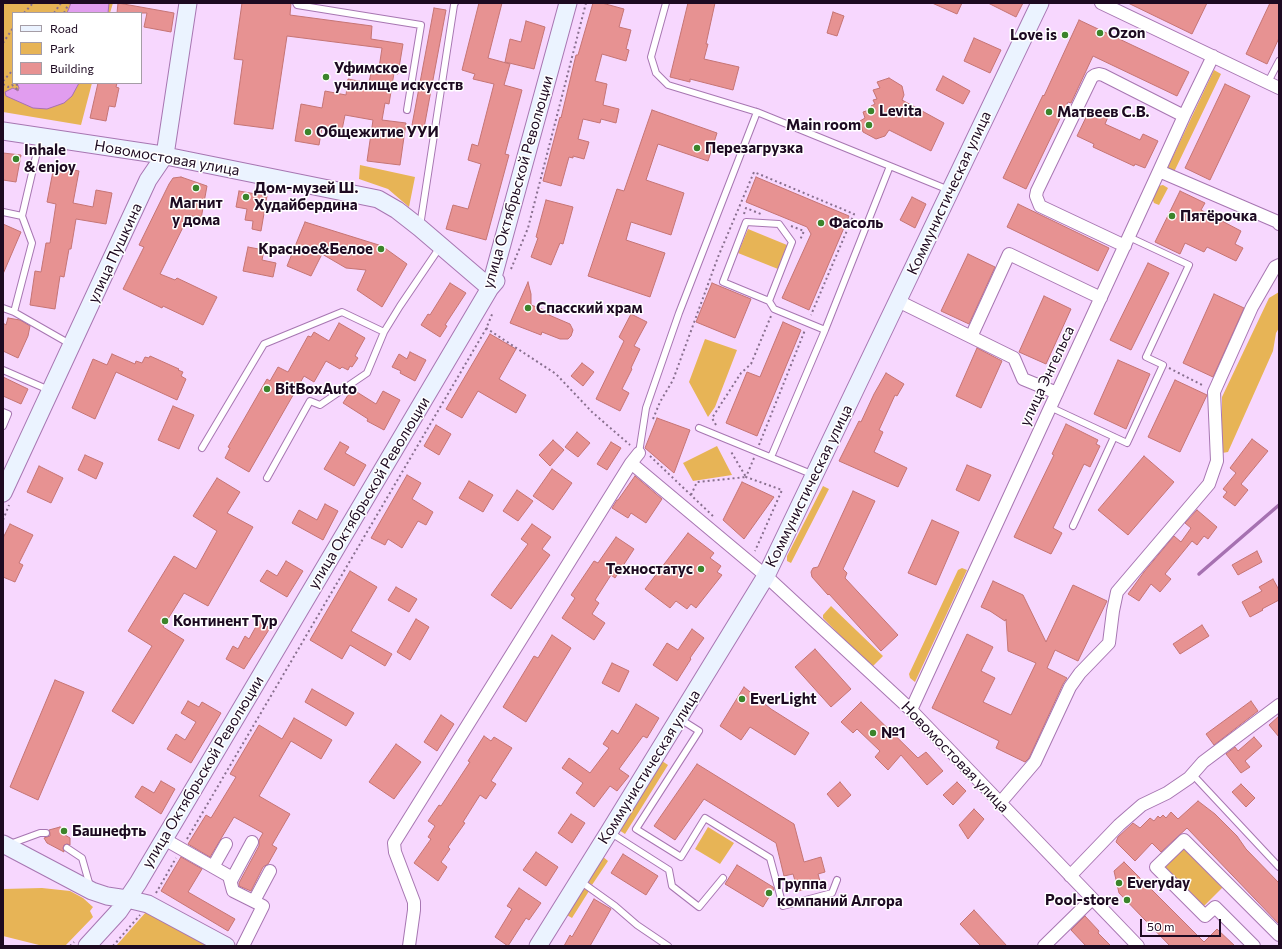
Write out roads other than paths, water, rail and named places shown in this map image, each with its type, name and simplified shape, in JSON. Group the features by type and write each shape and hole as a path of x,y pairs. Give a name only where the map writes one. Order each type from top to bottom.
{"street":[{"name":"улица Пушкина","path":"3,494 9,474 51,391 148,180 166,156 188,3"},
{"name":"улица Октябрьской Революции","path":"87,946 119,911 138,883 490,288 568,3"},
{"path":"490,288 501,274 576,3"},
{"name":"Коммунистическая улица","path":"538,946 766,576 1040,3"},
{"path":"1101,3 1273,85"},
{"name":"улица Энгельса","path":"911,710 1213,56"},
{"path":"1127,242 1040,206 1036,196 1037,191 1092,77 1095,75 1103,75 1184,116"},
{"name":"Новомостовая улица","path":"3,131 166,156 378,199 397,210 420,228 440,247 490,288"},
{"path":"1159,171 1278,222 1279,224"},
{"path":"971,337 1009,254 1101,298"},
{"path":"1000,803 1035,762 1070,687 1080,673 1109,643 1117,592 1209,484 1216,461 1214,392 1252,307 1275,267 1279,265"},
{"path":"898,301 1014,358 1023,379 1057,393"},
{"path":"409,946 414,902 394,852 394,843 639,452"},
{"name":"Новомостовая улица","path":"632,463 766,576 911,710 1138,946"},
{"path":"1070,876 1120,825 1142,805 1167,793 1192,775 1203,762 1279,705"},
{"path":"164,839 229,876 233,891 263,906 243,946"},
{"path":"1254,946 1215,907 1205,916 1156,867 1184,840 1279,935"},
{"path":"231,881 252,842"},
{"path":"213,866 226,844"},
{"path":"4,845 92,891 107,896 148,904 226,946"},
{"path":"254,901 270,871"},
{"path":"1044,946 1092,899"}],"lane":[{"path":"296,3 297,5 421,24 407,110"},
{"path":"420,228 455,3"},
{"path":"666,3 651,57 656,73 668,85 756,112 950,191"},
{"path":"1273,85 1279,61"},
{"path":"639,452 648,400 679,313 756,112"},
{"path":"14,312 32,243 22,216 41,137"},
{"path":"771,457 825,330 890,166"},
{"path":"3,212 22,216"},
{"path":"769,301 792,242 779,224 746,222 723,282 769,301 774,309 825,330"},
{"path":"1050,407 1127,443 1162,365 1146,357 1189,265 1127,242"},
{"path":"266,478 310,401 320,405 367,373 384,332 440,247"},
{"path":"3,308 14,312 72,345"},
{"path":"202,448 264,344 342,312 384,332"},
{"path":"3,370 51,391"},
{"path":"3,412 8,414 3,426"},
{"path":"699,428 808,473"},
{"path":"1073,526 1114,437"},
{"path":"679,719 699,731 636,830 681,857 705,818 770,858 783,906 832,893 837,880"},
{"path":"1192,775 1279,867"},
{"path":"609,832 669,870 672,886 699,907 723,878"},
{"path":"4,845 40,833 46,833"},
{"path":"67,848 82,858 92,891"},
{"path":"579,880 615,906 637,925 668,946"}],"waterway":[{"path":"1199,574 1279,505"}],"place":[{"name":"Ozon","path":"1100,33"},
{"name":"Love is","path":"1065,35"},
{"name":"Уфимское училище искусств","path":"326,77"},
{"name":"Levita","path":"871,111"},
{"name":"Матвеев С.В.","path":"1049,112"},
{"name":"Main room","path":"869,125"},
{"name":"Общежитие УУИ","path":"308,132"},
{"name":"Перезагрузка","path":"697,148"},
{"name":"Inhale & enjoy","path":"16,159"},
{"name":"Магнит у дома","path":"196,188"},
{"name":"Дом-музей Ш. Худайбердина","path":"246,197"},
{"name":"Пятёрочка","path":"1172,216"},
{"name":"Фасоль","path":"821,223"},
{"name":"Красное&Белое","path":"381,249"},
{"name":"Спасский храм","path":"528,308"},
{"name":"BitBoxAuto","path":"267,389"},
{"name":"Техностатус","path":"701,569"},
{"name":"Континент Тур","path":"165,621"},
{"name":"EverLight","path":"742,699"},
{"name":"№1","path":"873,733"},
{"name":"Башнефть","path":"64,831"},
{"name":"Everyday","path":"1119,883"},
{"name":"Группа компаний Алгора","path":"769,893"},
{"name":"Pool-store","path":"1127,900"}]}
